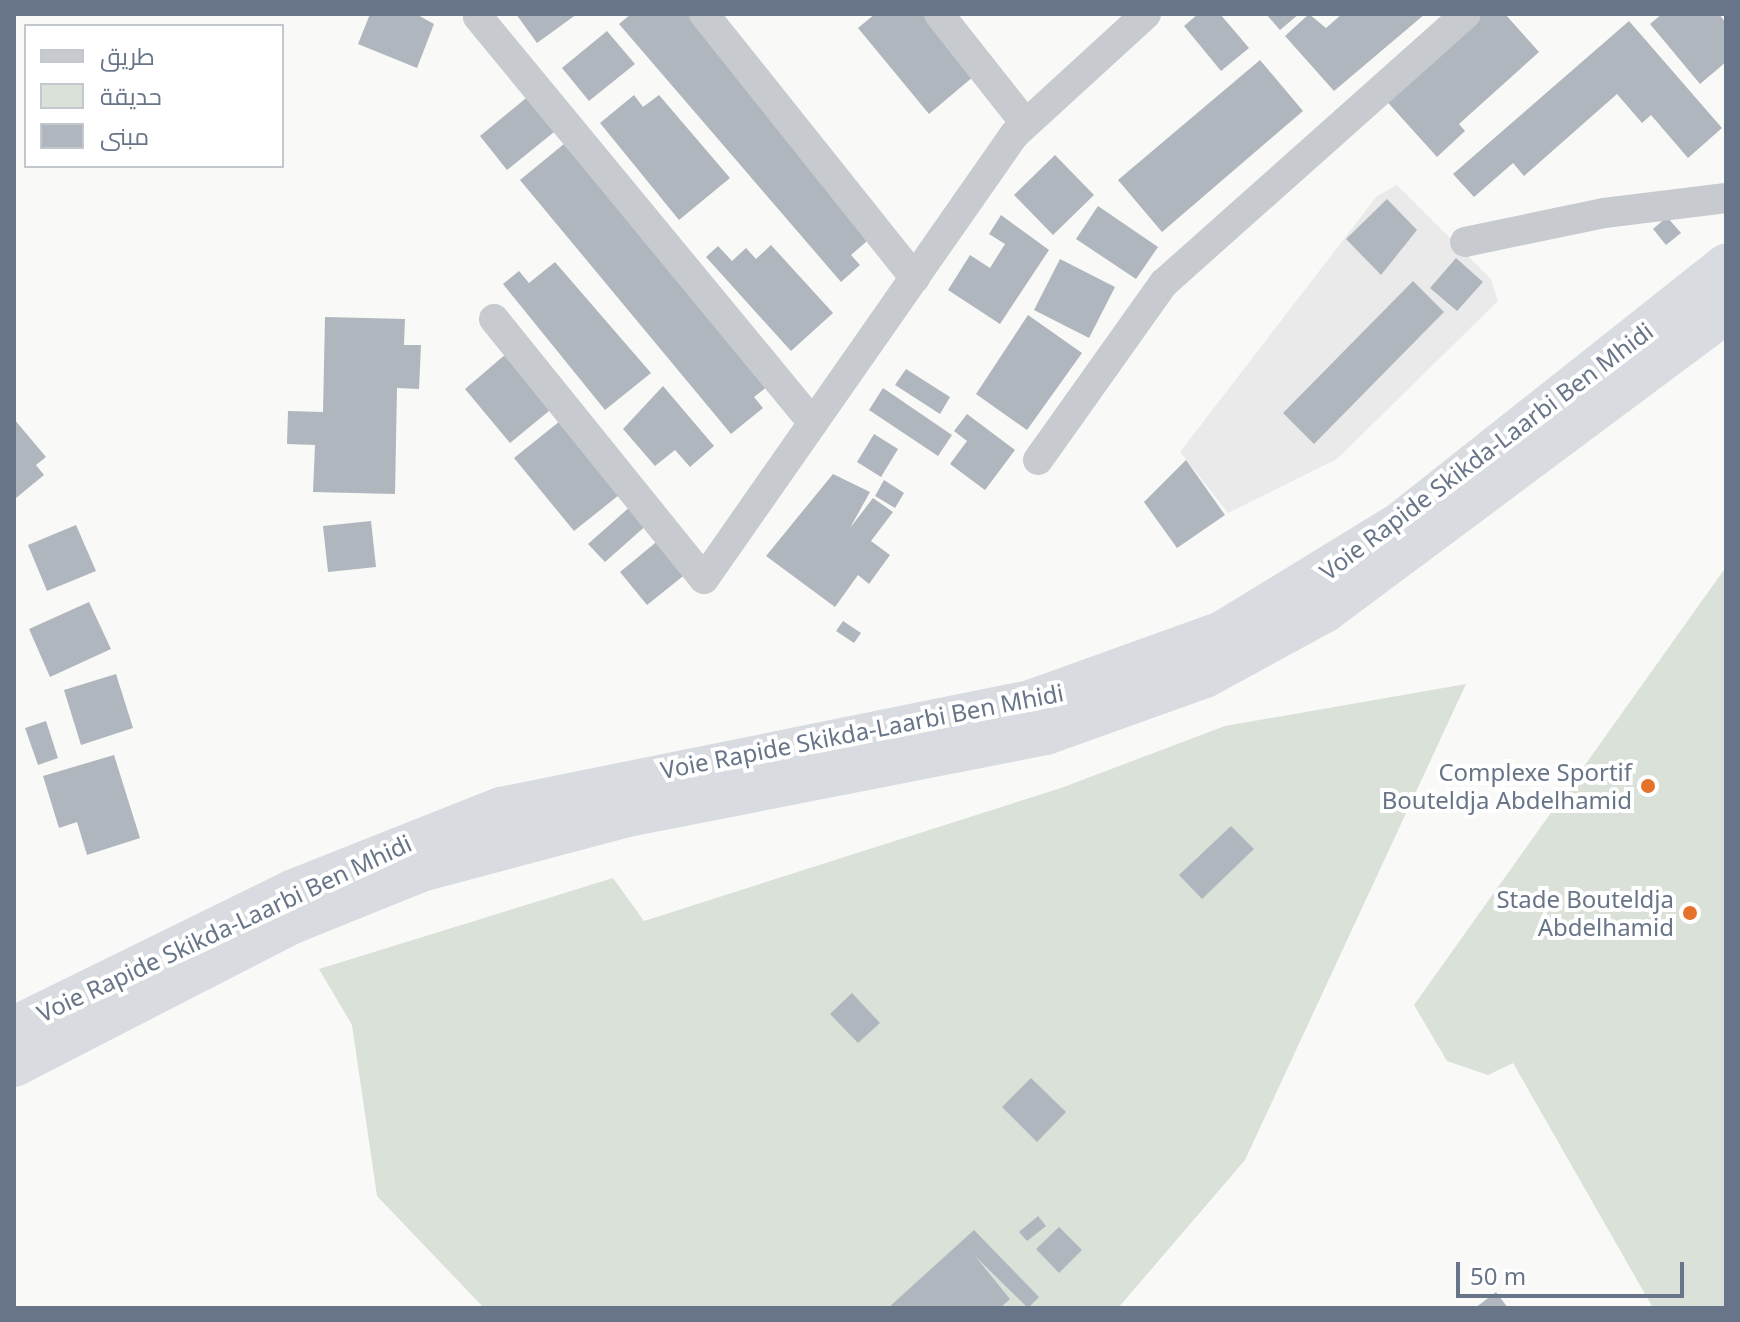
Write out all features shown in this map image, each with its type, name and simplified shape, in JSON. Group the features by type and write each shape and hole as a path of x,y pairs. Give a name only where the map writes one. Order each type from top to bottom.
{"highway":[{"name":"Voie Rapide Skikda-Laarbi Ben Mhidi","path":"14,1027 318,879 501,808 1030,701 1222,632 1358,553 1726,265"},
{"name":"Voie Rapide Skikda-Laarbi Ben Mhidi","path":"14,1066 290,924 421,871 628,816 1046,734 1205,677 1326,611 1726,313"}],"street":[{"path":"704,14 915,278"},
{"path":"939,14 1025,123"},
{"path":"494,319 704,579 1025,123 1146,14"},
{"path":"1038,460 1164,283 1466,14"},
{"path":"478,17 813,423"},
{"path":"1465,242 1604,213 1726,198"}],"shaded area":[{"path":"1397,185 1491,279 1498,301 1337,459 1228,513 1180,452 1377,196"}],"green space":[{"name":"Complexe Sportif Bouteldja Abdelhamid","path":"1726,567 1726,1308 1653,1308 1513,1063 1488,1075 1447,1061 1414,1005"},
{"path":"1466,684 1245,1160 1118,1308 484,1308 377,1196 352,1025 319,969 613,878 644,921 1061,788 1225,726"}],"building":[{"path":"370,14 416,14 434,24 417,68 358,44"},
{"path":"516,14 577,14 537,43"},
{"path":"631,14 697,14 882,228 851,255 860,265 841,282 619,24"},
{"path":"875,14 932,14 980,71 929,114 858,28"},
{"path":"1198,14 1220,14 1249,48 1221,71 1184,26"},
{"path":"1266,14 1299,14 1280,30"},
{"path":"1309,14 1326,28 1342,14 1425,14 1334,91 1285,36"},
{"path":"1475,14 1505,14 1539,52 1459,124 1465,131 1437,157 1382,96"},
{"path":"1662,14 1719,14 1726,23 1726,62 1700,84 1650,24"},
{"path":"1629,21 1722,128 1688,158 1651,115 1642,123 1617,94 1524,176 1513,163 1474,197 1453,174"},
{"path":"607,31 635,64 589,101 562,68"},
{"path":"1260,60 1303,111 1162,232 1118,180"},
{"path":"531,94 559,128 507,170 480,136"},
{"path":"634,95 643,107 659,95 730,178 679,220 600,123"},
{"path":"570,139 772,383 754,397 763,408 731,434 520,180"},
{"path":"1055,155 1094,195 1053,235 1014,195"},
{"path":"1387,199 1417,230 1381,275 1346,239"},
{"path":"1098,206 1158,247 1136,279 1076,239"},
{"path":"1001,215 1049,250 1000,324 948,290 970,255 990,268 1005,244 989,234"},
{"path":"1667,217 1681,233 1666,245 1653,229"},
{"path":"771,245 833,313 791,351 706,257 718,246 732,261 746,248 756,259"},
{"path":"1456,258 1483,282 1457,311 1430,288"},
{"path":"1060,259 1115,287 1089,338 1034,310"},
{"path":"555,262 651,373 605,410 503,284 519,271 529,283"},
{"path":"1413,281 1444,312 1314,444 1283,413"},
{"path":"1028,315 1082,353 1027,430 976,394"},
{"path":"325,317 405,319 404,345 421,345 419,389 397,388 395,494 313,492 315,445 287,444 288,411 323,412"},
{"path":"514,347 560,402 510,443 465,389"},
{"path":"906,369 950,397 940,414 895,385"},
{"path":"663,386 714,446 690,467 675,450 655,466 623,429"},
{"path":"883,388 952,435 938,456 869,410"},
{"path":"967,414 1015,450 985,490 950,464 967,441 954,431"},
{"path":"565,417 624,491 574,531 514,458"},
{"path":"14,419 46,457 36,465 44,475 16,498"},
{"path":"874,434 898,449 881,477 857,462"},
{"path":"1186,460 1225,515 1177,548 1144,502"},
{"path":"833,474 870,492 850,528 873,498 893,512 871,541 890,555 869,584 858,575 835,607 766,556"},
{"path":"884,480 904,493 895,508 875,496"},
{"path":"632,505 649,523 605,562 588,544"},
{"path":"371,521 376,567 328,572 323,526"},
{"path":"76,525 96,571 47,591 28,545"},
{"path":"660,539 687,573 647,605 620,572"},
{"path":"89,602 111,649 50,677 29,629"},
{"path":"843,621 861,633 854,643 836,631"},
{"path":"116,674 133,728 81,745 64,690"},
{"path":"46,721 58,758 38,765 25,728"},
{"path":"114,755 140,838 87,855 77,822 59,828 43,776"},
{"path":"1231,826 1254,849 1202,899 1179,875"},
{"path":"852,993 880,1023 858,1043 830,1014"},
{"path":"1031,1078 1066,1112 1037,1142 1002,1107"},
{"path":"1038,1216 1046,1226 1027,1241 1019,1232"},
{"path":"1059,1227 1082,1250 1059,1273 1036,1249"},
{"path":"974,1230 1039,1297 1028,1308 975,1256 1010,1299 1000,1308 888,1308"},
{"path":"1496,1292 1508,1308 1475,1308"}],"place":[{"name":"Complexe Sportif Bouteldja Abdelhamid","path":"1648,786"},
{"name":"Stade Bouteldja Abdelhamid","path":"1690,913"}]}
